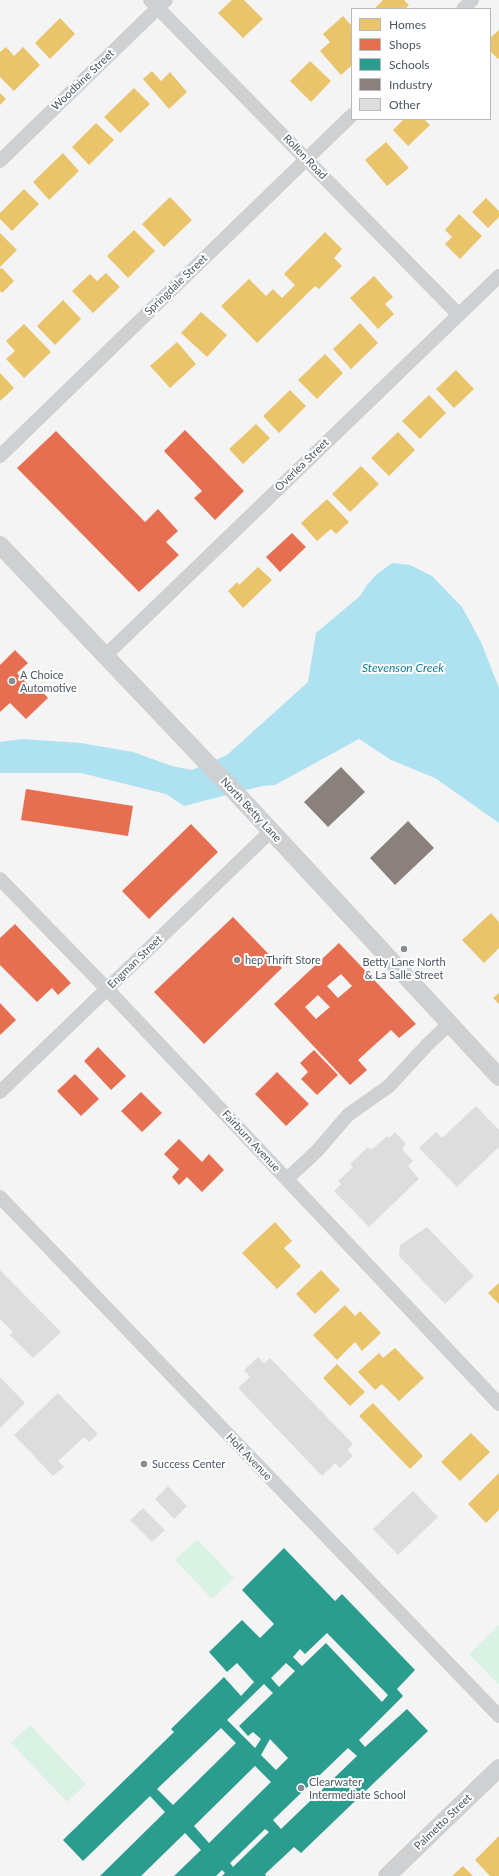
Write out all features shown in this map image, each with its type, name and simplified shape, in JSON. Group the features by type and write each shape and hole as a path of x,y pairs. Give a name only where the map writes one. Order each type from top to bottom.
{"street":[{"path":"464,8 472,0"},
{"name":"Rollen Road","path":"158,3 306,159 458,315"},
{"name":"Woodbine Street","path":"0,161 158,3"},
{"name":"Springdale Street","path":"0,456 351,116"},
{"name":"Overlea Street","path":"106,655 499,276"},
{"name":"North Betty Lane","path":"0,545 249,807 499,1077"},
{"name":"Engman Street","path":"0,1092 271,832"},
{"name":"Fairburn Avenue","path":"0,879 496,1396"},
{"path":"287,1179 317,1150 348,1115 389,1086 427,1045 449,1024"},
{"name":"Holt Avenue","path":"0,1197 499,1716"},
{"name":"Palmetto Street","path":"387,1876 499,1768"},
{"name":"Palmetto Street","path":"403,1876 499,1784"}],"green space":[{"path":"197,1539 234,1578 212,1599 175,1560"},
{"path":"499,1625 499,1685 469,1654"},
{"path":"30,1725 86,1784 67,1802 11,1743"}],"water":[{"name":"Stevenson Creek","path":"392,563 410,565 432,576 462,607 481,642 499,688 499,823 435,778 391,760 359,739 275,785 262,786 184,806 166,794 81,773 0,773 0,742 22,739 81,743 133,752 172,766 192,770 227,755 308,682 316,633 360,596 376,575"}],"building: Homes":[{"path":"232,0 244,0 263,19 243,38 218,13"},
{"path":"383,0 404,0 409,5 406,8 375,8"},
{"path":"343,16 351,25 351,66 341,75 320,51 330,42 323,34"},
{"path":"60,18 75,34 50,59 35,43"},
{"path":"499,30 498,59 491,52 491,37"},
{"path":"6,47 14,56 23,47 40,65 14,91 0,77 0,52"},
{"path":"310,61 331,81 311,102 290,81"},
{"path":"152,71 161,81 170,72 187,92 169,109 143,79"},
{"path":"134,88 150,104 120,133 104,117"},
{"path":"0,93 6,99 0,105"},
{"path":"403,120 425,120 430,125 408,146 393,130"},
{"path":"96,123 114,140 89,165 72,147"},
{"path":"386,142 409,168 387,186 365,160"},
{"path":"63,153 79,171 49,200 33,182"},
{"path":"24,189 39,204 12,231 0,219 0,213"},
{"path":"170,197 192,220 164,247 142,224"},
{"path":"486,198 499,211 499,217 488,228 472,212"},
{"path":"459,214 482,236 460,259 445,244 452,237 445,230"},
{"path":"134,230 155,251 128,278 107,256"},
{"path":"325,232 342,249 334,258 342,266 319,289 315,286 257,343 221,306 249,279 266,296 273,289 282,298 295,285 284,274"},
{"path":"0,233 17,250 0,267"},
{"path":"2,268 14,281 2,293 0,291 0,269"},
{"path":"106,273 120,287 93,313 72,291 90,274 97,281"},
{"path":"374,276 393,297 385,304 394,314 378,329 350,298"},
{"path":"63,300 81,319 55,345 37,326"},
{"path":"201,312 227,335 207,357 181,333"},
{"path":"360,323 378,343 351,369 333,349"},
{"path":"24,324 51,352 24,378 6,359 15,351 6,341"},
{"path":"177,342 196,364 170,388 150,366"},
{"path":"325,354 343,373 317,399 298,380"},
{"path":"456,370 474,389 454,408 436,389"},
{"path":"0,373 14,388 0,401"},
{"path":"290,390 306,406 279,433 263,416"},
{"path":"429,395 446,413 420,439 402,421"},
{"path":"256,424 270,438 243,464 229,449"},
{"path":"398,432 415,450 389,476 371,458"},
{"path":"361,466 379,484 350,512 332,494"},
{"path":"327,499 349,522 336,534 331,529 317,541 301,523"},
{"path":"258,567 272,580 243,608 228,591 237,582 239,585"},
{"path":"491,913 499,922 499,948 484,963 462,940"},
{"path":"499,993 499,1004 493,998"},
{"path":"275,1222 292,1241 284,1248 301,1266 277,1289 242,1253"},
{"path":"321,1270 340,1290 315,1314 296,1294"},
{"path":"499,1283 499,1304 488,1293"},
{"path":"345,1305 355,1316 360,1311 381,1333 362,1351 355,1342 337,1360 313,1335"},
{"path":"395,1348 424,1378 399,1401 382,1384 375,1390 358,1372 379,1353 383,1358"},
{"path":"337,1364 365,1392 350,1406 323,1378"},
{"path":"373,1403 423,1456 410,1469 359,1416"},
{"path":"471,1433 490,1452 460,1481 441,1462"},
{"path":"499,1473 499,1510 486,1523 468,1504"},
{"path":"499,1836 499,1876 490,1876 475,1860"},
{"path":"463,1866 473,1876 452,1876"}],"building: Shops":[{"path":"185,430 244,491 215,520 194,498 202,491 164,451"},
{"path":"56,431 145,522 158,509 178,531 166,542 179,555 139,592 17,468"},
{"path":"292,533 306,547 280,572 266,557"},
{"path":"15,650 28,663 17,673 32,689 36,685 48,698 26,719 10,703 0,712 0,665"},
{"path":"26,789 133,806 128,836 21,820"},
{"path":"191,824 218,852 149,919 122,891"},
{"path":"233,917 282,968 204,1044 154,992"},
{"path":"15,924 71,983 58,995 52,988 37,1002 0,965 0,938"},
{"path":"339,943 416,1024 399,1038 391,1030 358,1060 367,1070 350,1085 274,1004","holes":["341,974 352,986 338,998 327,986","318,995 330,1007 316,1019 305,1007"]},
{"path":"0,1003 16,1020 0,1035"},
{"path":"98,1047 126,1076 111,1090 84,1061"},
{"path":"314,1050 338,1075 317,1095 301,1079 308,1072 300,1063"},
{"path":"277,1072 309,1104 286,1126 255,1094"},
{"path":"75,1074 99,1099 81,1116 57,1091"},
{"path":"141,1092 162,1113 142,1132 121,1111"},
{"path":"179,1139 202,1162 209,1154 224,1170 202,1192 187,1177 179,1185 172,1177 179,1169 164,1154"}],"building: Schools":[{"path":"284,1548 335,1601 342,1594 415,1670 397,1689 403,1696 359,1740 365,1747 407,1709 428,1731 301,1853 294,1847 265,1874 266,1876 222,1876 225,1873 222,1870 216,1876 174,1876 201,1850 185,1833 141,1876 100,1876 165,1812 150,1796 83,1861 63,1840 174,1732 171,1729 224,1677 241,1696 254,1682 237,1663 227,1672 209,1652 242,1620 260,1638 274,1624 242,1590","holes":["327,1633 388,1695 382,1702 326,1643 302,1666 293,1657 300,1649 305,1654","286,1663 295,1671 279,1687 271,1678","264,1684 273,1693 239,1726 248,1736 253,1732 261,1739 255,1748 227,1720","221,1728 236,1743 173,1805 157,1789","270,1739 288,1758 276,1770 261,1755","348,1748 357,1756 281,1829 273,1820","255,1766 271,1782 209,1843 194,1826","265,1829 269,1832 233,1867 230,1863"]}],"building: Industry":[{"path":"341,767 365,792 328,827 304,802"},
{"path":"408,821 434,848 395,885 370,858"}],"building: Other":[{"path":"476,1106 499,1130 499,1147 457,1187 419,1148 436,1132 442,1138"},
{"path":"395,1132 406,1144 402,1149 413,1161 408,1166 419,1179 369,1227 334,1191 341,1184 338,1181 353,1167 350,1164 368,1147 371,1150 387,1136 389,1138"},
{"path":"427,1227 474,1276 445,1304 399,1256 400,1245"},
{"path":"0,1270 61,1332 33,1358 10,1335 13,1332 0,1319"},
{"path":"258,1357 264,1363 270,1358 353,1444 348,1450 353,1456 340,1468 335,1463 322,1476 238,1388 250,1377 244,1370"},
{"path":"0,1377 25,1403 0,1428"},
{"path":"58,1393 98,1434 89,1442 84,1437 58,1461 64,1467 53,1476 14,1435"},
{"path":"168,1486 187,1506 174,1519 155,1499"},
{"path":"413,1491 438,1517 398,1555 373,1529"},
{"path":"143,1508 165,1530 152,1542 130,1520"}],"place":[{"name":"A Choice Automotive","path":"12,681"},
{"name":"Betty Lane North & La Salle Street","path":"404,949"},
{"name":"hep Thrift Store","path":"237,960"},
{"name":"Success Center","path":"144,1464"},
{"name":"Clearwater Intermediate School","path":"301,1788"}]}
